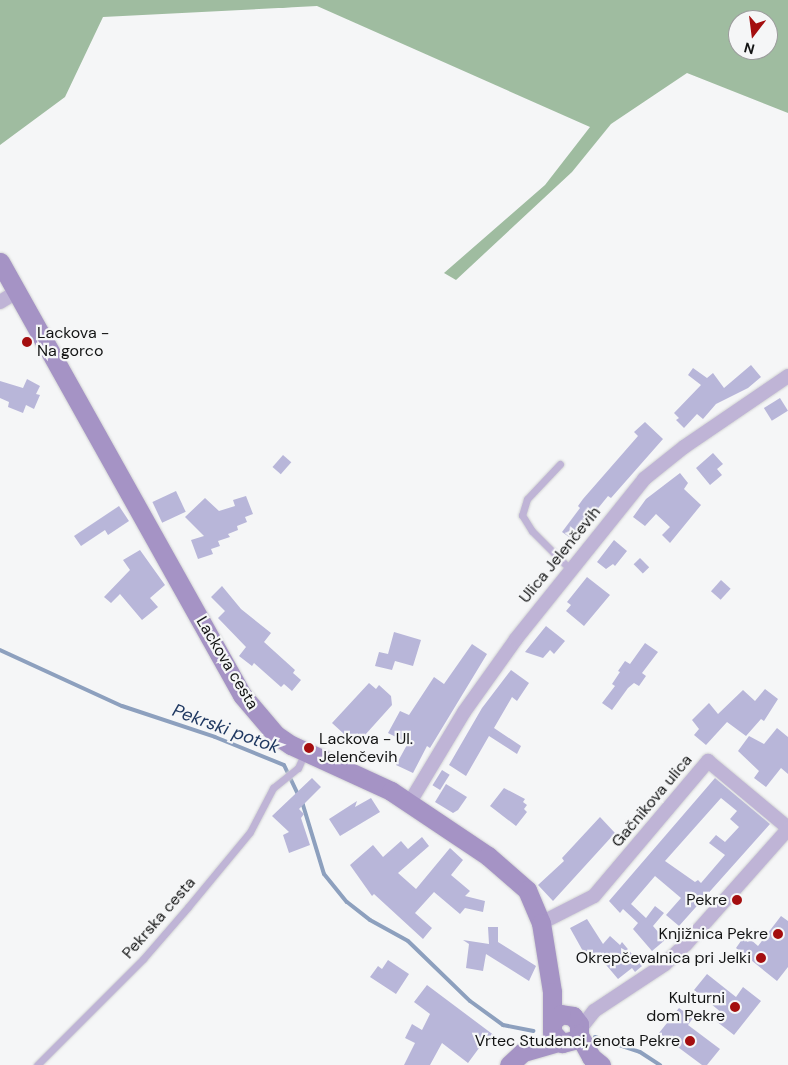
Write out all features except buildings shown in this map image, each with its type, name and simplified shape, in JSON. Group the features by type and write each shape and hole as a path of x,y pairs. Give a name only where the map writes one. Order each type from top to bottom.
{"street":[{"name":"Lackova cesta","path":"0,262 8,298 242,695 276,735 305,752 366,778 410,802 513,875 527,890 541,923 552,992 565,1029"},
{"name":"Ulica Jelenčevih","path":"410,802 464,712 570,568 644,480 684,447 788,376"},
{"name":"Gačnikova ulica","path":"541,923 594,896 708,762 788,828"},
{"path":"509,1065 523,1052 565,1029 665,964 788,828"},
{"path":"565,1029 588,1065"},
{"path":"565,1029 600,1065"}],"lane":[{"path":"560,464 526,498 522,515 532,531 570,568"},
{"name":"Pekrska cesta","path":"37,1065 143,959 188,908 250,832 273,788 293,772 305,752"}],"green space":[{"path":"0,0 788,0 788,113 687,73 611,124 572,172 456,280 444,273 545,185 590,127 317,6 103,17 65,97 0,145"}],"waterway":[{"name":"Pekrski potok","path":"0,650 122,706 215,737 284,765 303,805 324,874 347,902 370,920 408,941 470,1001 503,1025 533,1031"},
{"path":"595,1037 640,1052 660,1065"}],"place":[{"name":"Lackova - Na gorco","path":"27,342"},
{"name":"Lackova - Ul. Jelenčevih","path":"309,748"},
{"name":"Pekre","path":"737,900"},
{"name":"Knjižnica Pekre","path":"778,934"},
{"name":"Okrepčevalnica pri Jelki","path":"761,958"},
{"name":"Kulturni dom Pekre","path":"735,1007"},
{"name":"Vrtec Studenci, enota Pekre","path":"690,1041"}]}
